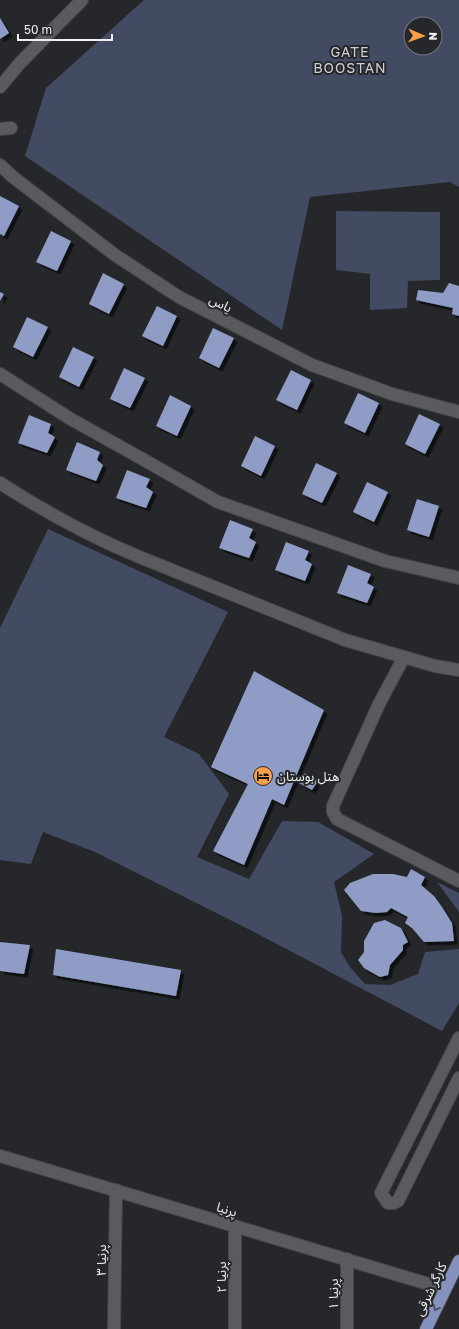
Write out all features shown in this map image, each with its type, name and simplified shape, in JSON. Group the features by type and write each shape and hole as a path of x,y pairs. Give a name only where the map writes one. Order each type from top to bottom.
{"main road":[{"name":"کارگر شرقی","path":"426,1329 459,1261"}],"street":[{"path":"0,87 20,63 82,0"},
{"name":"یاس","path":"0,165 13,177 115,255 179,297 312,365 392,394 459,412"},
{"path":"0,374 69,418 218,502 385,560 459,578"},
{"path":"0,483 45,510 120,549 345,640 435,666 459,670"},
{"path":"404,657 372,719 333,806 333,812 337,818 459,881"},
{"path":"459,1038 381,1193 388,1203 398,1201 459,1078"},
{"name":"پرنیا","path":"0,1156 445,1289"},
{"name":"پرنیا ۳","path":"114,1329 116,1190"},
{"name":"پرنیا ۲","path":"235,1329 236,1226"},
{"name":"پرنیا ۱","path":"347,1260 347,1329"}],"shaded area":[{"path":"144,0 459,0 459,187 450,182 310,197 282,330 25,156 46,88"},
{"path":"336,211 440,212 440,280 408,281 407,308 370,310 370,274 336,270"},
{"path":"48,529 228,612 164,737 199,754 229,794 197,857 249,879 282,821 318,822 374,854 334,882 342,916 341,952 350,967 365,984 390,985 418,974 425,952 459,949 459,1003 442,1031 258,934 95,852 43,832 31,864 0,860 0,628"},
{"path":"437,882 459,893 459,912"}],"building":[{"path":"0,18 9,33 0,39"},
{"path":"0,196 19,206 4,236 0,234"},
{"path":"51,231 71,241 57,271 36,262"},
{"path":"103,273 124,284 109,314 89,304"},
{"path":"449,283 459,286 459,316 452,314 453,308 416,300 418,290 443,293"},
{"path":"0,292 4,294 0,301"},
{"path":"157,306 177,316 163,346 142,336"},
{"path":"27,317 48,327 33,357 13,347"},
{"path":"213,328 234,338 219,368 199,358"},
{"path":"73,347 94,357 79,387 59,377"},
{"path":"124,368 145,378 130,408 110,399"},
{"path":"291,370 311,380 297,410 276,400"},
{"path":"358,393 379,403 365,433 344,423"},
{"path":"170,395 191,406 177,436 156,426"},
{"path":"419,414 440,424 425,454 405,444"},
{"path":"29,415 51,424 48,433 55,437 47,453 18,443"},
{"path":"255,436 275,446 261,476 241,466"},
{"path":"77,442 100,452 97,460 103,465 96,481 66,470"},
{"path":"316,463 337,473 322,503 302,494"},
{"path":"127,470 150,479 146,487 153,492 146,508 116,498"},
{"path":"367,482 388,492 374,522 353,512"},
{"path":"417,499 439,506 429,537 407,530"},
{"path":"230,520 253,529 249,538 256,542 249,558 219,548"},
{"path":"286,542 309,551 305,560 312,564 305,581 275,570"},
{"path":"348,565 371,574 367,583 374,587 367,603 337,593"},
{"name":"هتل بوستان","path":"254,671 324,710 284,805 272,799 244,865 213,851 248,784 211,767"},
{"path":"304,773 318,781 312,790 299,783"},
{"path":"411,869 425,877 421,885 434,896 452,923 454,941 424,942 412,928 405,923 408,917 391,908 387,912 376,913 361,911 344,890 350,883 373,874 393,874 407,877"},
{"path":"385,920 401,928 408,942 403,945 403,950 390,965 388,975 380,977 364,968 358,960 364,952 364,941 374,923"},
{"path":"0,942 30,945 24,974 0,971"},
{"path":"56,949 181,970 176,996 53,975"}],"place":[{"name":"هتل بوستان","path":"263,776"}],"district":[{"name":"GATE BOOSTAN","path":"350,60"}]}
